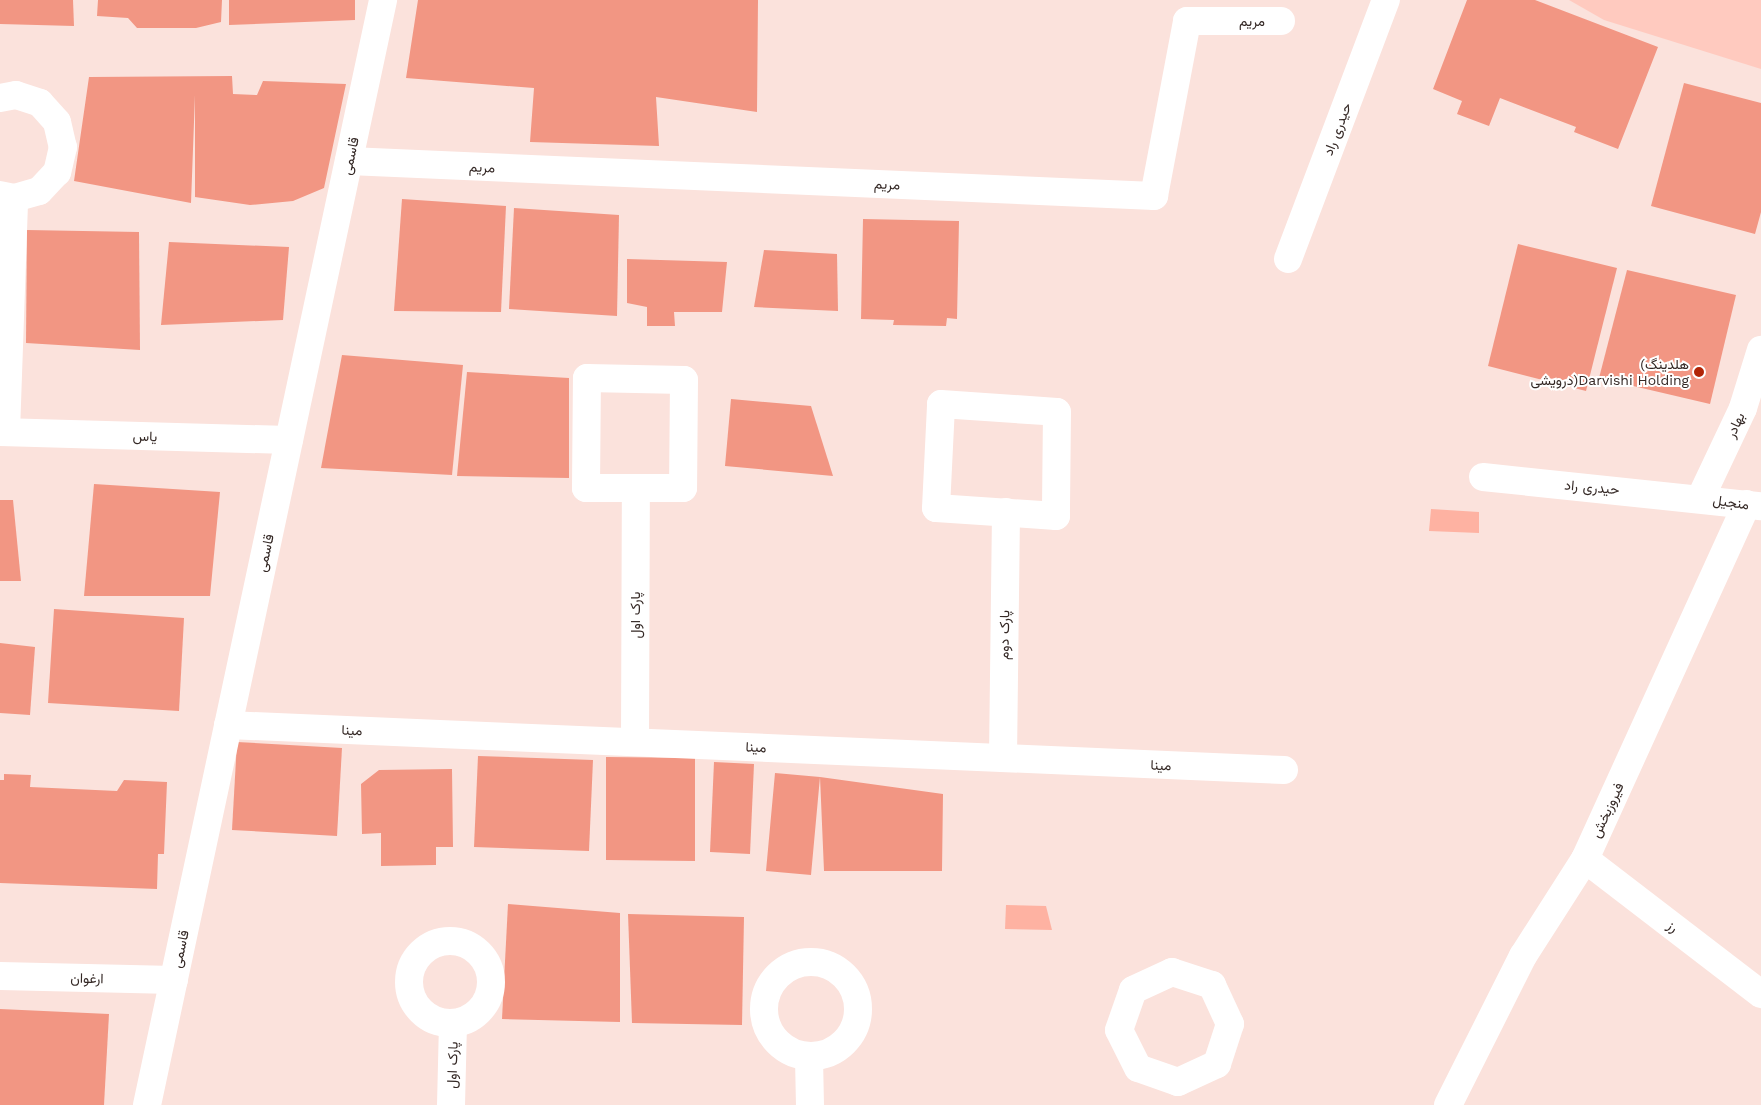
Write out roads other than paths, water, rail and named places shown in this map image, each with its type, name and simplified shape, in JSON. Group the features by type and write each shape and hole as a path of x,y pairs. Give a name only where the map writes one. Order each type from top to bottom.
{"street":[{"name":"قاسمی","path":"147,1105 383,0"},
{"name":"حیدری راد","path":"1288,259 1386,0"},
{"name":"مریم","path":"349,162 1154,196 1187,20 1281,20"},
{"path":"0,98 16,95 40,103 57,122 63,147 57,172 39,190 7,197 3,432"},
{"name":"بهادر","path":"1701,497 1743,408 1761,350"},
{"path":"586,378 684,380 683,488 636,489 586,488 586,378"},
{"path":"941,404 1057,412 1056,516 1006,512 936,508 941,404"},
{"name":"یاس","path":"3,432 289,440"},
{"name":"حیدری راد","path":"1483,477 1701,497"},
{"name":"پارک اول","path":"635,742 636,489"},
{"name":"منجیل","path":"1701,497 1754,505"},
{"name":"فیروزبخش","path":"1448,1105 1523,956 1585,859 1754,505"},
{"name":"پارک دوم","path":"1003,758 1006,512"},
{"name":"مینا","path":"228,724 1284,770"},
{"name":"رز","path":"1585,859 1761,994"},
{"name":"ارغوان","path":"0,976 174,980"},
{"name":"پارک اول","path":"451,1105 453,1024"},
{"path":"809,1058 810,1105"}],"place":[{"name":"(هلدینگ درویشی)Darvishi Holding","path":"1699,372"}]}
